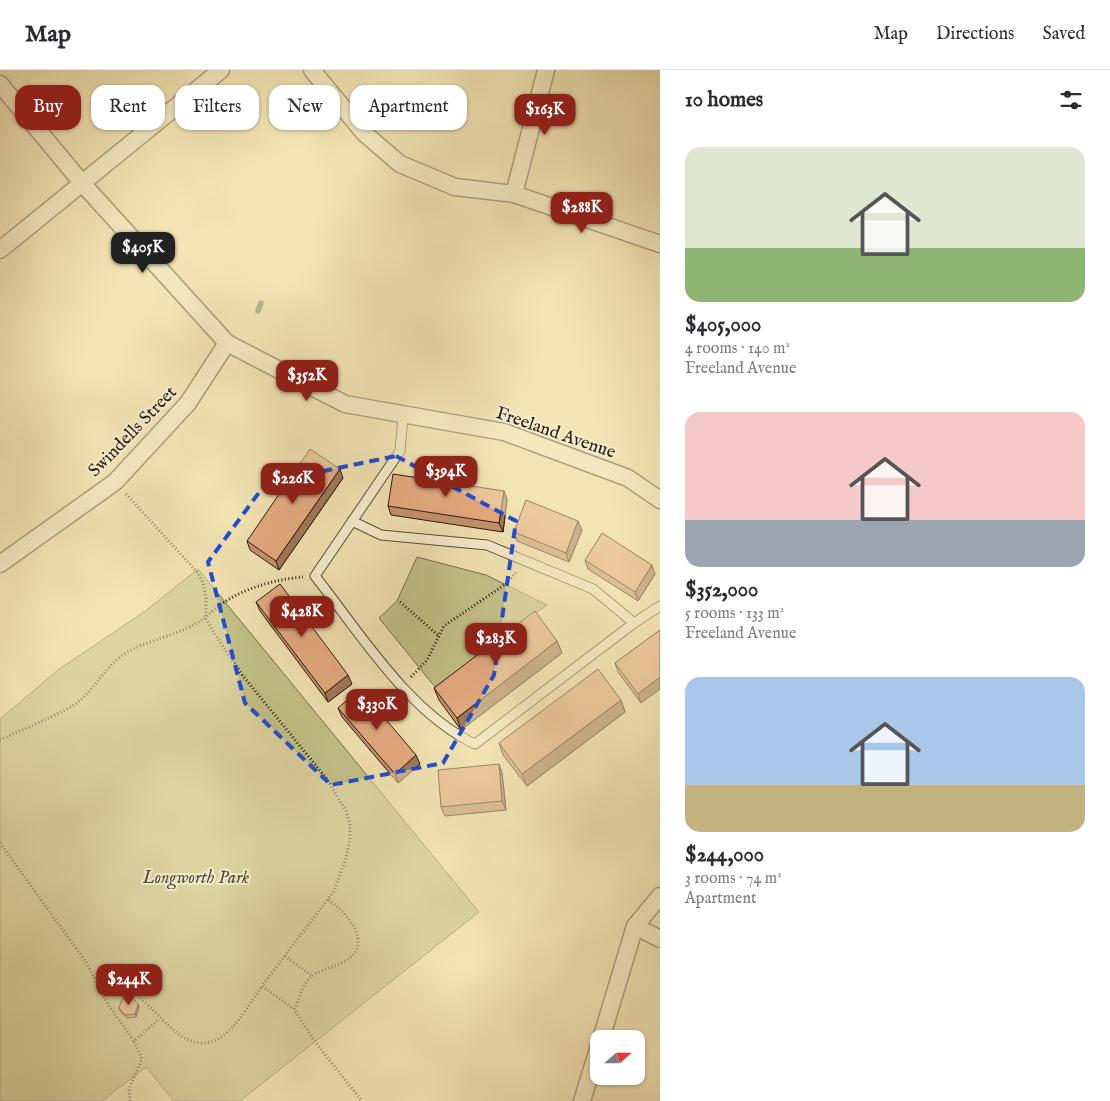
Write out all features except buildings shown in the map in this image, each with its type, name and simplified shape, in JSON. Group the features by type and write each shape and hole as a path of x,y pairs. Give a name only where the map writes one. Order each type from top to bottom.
{"street":[{"path":"0,250 221,70"},
{"path":"312,70 364,133 400,164 455,187 514,194 660,244"},
{"path":"514,194 546,70"},
{"name":"Freeland Avenue","path":"0,84 82,183 227,343 345,404 403,416 504,432 628,478 660,500"},
{"name":"Swindells Street","path":"0,564 115,482 188,403 227,343"},
{"path":"604,1030 635,926 660,896"},
{"path":"635,926 660,939"},
{"path":"582,1101 590,1075"}],"lane":[{"path":"403,416 400,451 315,576 402,687 454,735 475,744 660,606"},
{"path":"352,521 381,536 487,545 593,589 634,624"}],"path":[{"path":"101,990 126,990 137,996 159,1019 192,1041 213,1041 230,1030 328,900 340,874 350,839 350,825 346,811 326,778 243,676 206,619 206,598 203,583 198,573 115,482"},
{"path":"402,687 427,660 444,626 507,584 526,561"},
{"path":"0,740 69,708 85,697 112,665 137,646 184,630 206,619 215,609 269,582 315,576"},
{"path":"400,602 439,636"},
{"path":"0,843 86,962 109,1006 134,1041 142,1059 129,1089 130,1101"},
{"path":"294,1009 307,981 312,976 351,957 358,943 358,935 351,920 328,900"},
{"path":"286,956 312,976"},
{"path":"262,986 294,1009 315,1042 362,1101"},
{"path":"134,1041 159,1019"}],"highlighted area":[{"path":"396,456 516,521 494,675 443,763 331,785 245,703 208,562 266,483"}],"green space":[{"path":"417,557 486,575 547,605 435,687 379,618 397,601"},
{"name":"Longworth Park","path":"198,569 479,912 240,1101 174,1101 146,1067 102,1101 0,1101 0,719 58,670 144,612"}],"waterway":[{"path":"258,311 261,303"}]}
